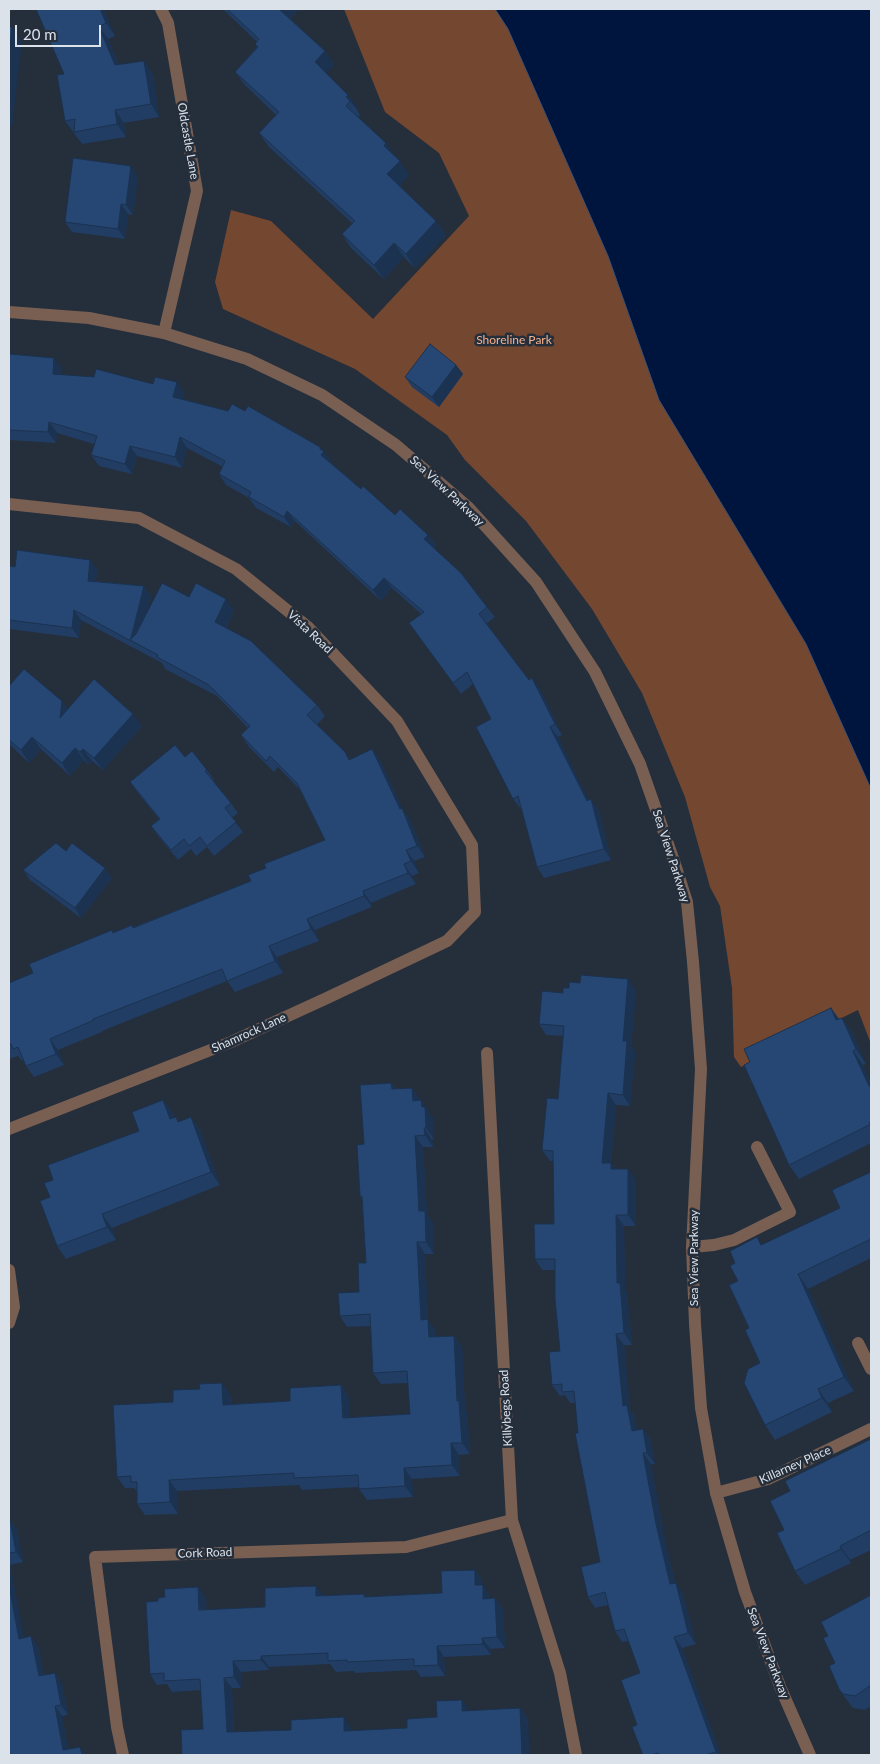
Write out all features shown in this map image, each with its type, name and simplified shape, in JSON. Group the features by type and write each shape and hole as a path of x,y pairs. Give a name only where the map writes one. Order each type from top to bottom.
{"street":[{"name":"Oldcastle Lane","path":"161,9 168,23 197,191 164,333"},
{"name":"Sea View Parkway","path":"9,312 89,318 164,333 247,359 322,395 396,444 468,507 536,582 596,672 640,764 687,902 701,1070 692,1247 694,1324 701,1408 716,1493 745,1592 781,1689 810,1755"},
{"name":"Vista Road","path":"9,504 139,518 236,569 310,628 397,720 472,845 475,912"},
{"name":"Shamrock Lane","path":"9,1129 231,1042 327,998 446,941 475,912"},
{"name":"Killybegs Road","path":"487,1053 512,1520 560,1673 576,1755"},
{"path":"692,1247 714,1245 734,1240 790,1212 757,1147"},
{"path":"9,1270 14,1307 9,1324"},
{"path":"858,1343 871,1369"},
{"name":"Killarney Place","path":"716,1493 768,1479 871,1429"},
{"name":"Cork Road","path":"123,1755 117,1728 95,1557 406,1547 512,1520"}],"green space":[{"name":"Shoreline Park","path":"344,9 495,9 508,29 608,256 659,400 806,644 871,789 871,1044 858,1010 741,1067 734,1057 732,988 720,906 710,887 685,797 642,693 592,609 526,521 465,460 447,435 355,369 223,309 215,282 231,210 271,221 373,319 469,216 439,153 385,112"}],"water":[{"path":"495,9 871,9 871,789 806,644 659,400 608,256 508,29"}],"building":[{"path":"36,9 100,9 106,23 99,27 115,65 144,61 151,104 115,110 117,124 74,132 75,119 65,121 57,75 64,74"},
{"path":"227,9 279,9 325,51 315,62 348,95 346,97 350,101 346,106 386,143 384,146 400,161 387,174 436,221 406,254 394,243 374,265 342,234 355,221 259,133 279,112 235,72 258,47 255,44 259,39"},
{"path":"9,27 12,27 9,57"},
{"path":"73,158 131,166 126,205 121,204 118,229 65,222"},
{"path":"430,344 456,365 432,397 405,377"},
{"path":"9,354 54,358 53,374 94,377 96,369 153,384 155,377 177,382 173,397 228,411 232,404 245,411 248,406 320,447 324,451 321,455 361,489 363,486 395,515 400,509 428,535 424,539 461,573 487,607 479,614 529,680 532,678 555,724 550,727 587,801 591,799 604,849 537,867 518,796 513,799 476,727 491,719 467,672 453,683 409,623 424,612 384,578 373,590 287,511 284,517 249,497 251,492 219,474 225,461 180,437 175,457 130,446 125,464 91,455 97,436 49,422 48,432 9,430"},
{"path":"17,550 90,560 88,581 144,586 131,641 74,610 72,628 9,620 9,566 15,567"},
{"path":"162,583 189,597 196,583 226,599 215,622 251,641 317,705 307,715 345,752 349,760 372,749 400,809 402,808 417,846 406,850 411,861 404,864 408,873 363,891 364,896 307,919 311,929 269,946 275,961 227,981 222,969 93,1019 50,1039 56,1054 26,1066 18,1047 13,1049 11,1044 9,1044 9,983 33,973 29,964 112,930 113,933 132,925 133,928 251,881 248,875 266,868 264,864 325,840 297,783 270,756 266,761 241,735 250,726 209,685 130,640 136,634"},
{"path":"24,669 62,701 60,718 94,679 133,714 94,758 83,749 80,752 75,748 62,763 32,737 21,750 9,740 9,686"},
{"path":"175,745 185,757 192,751 207,770 205,771 231,803 225,808 236,822 207,846 200,837 189,846 184,839 171,850 151,826 160,819 130,782"},
{"path":"56,843 66,851 72,843 105,868 75,908 23,870"},
{"path":"581,975 628,979 623,1041 627,1041 623,1095 608,1093 602,1163 611,1163 611,1169 628,1169 628,1215 616,1215 617,1283 620,1283 624,1333 616,1334 623,1406 627,1405 632,1431 643,1429 647,1453 643,1453 656,1524 670,1584 676,1583 688,1633 674,1637 716,1752 705,1755 659,1755 658,1753 643,1755 632,1727 637,1725 621,1680 640,1673 624,1629 615,1631 605,1592 588,1597 581,1567 600,1562 575,1433 578,1433 574,1391 562,1392 562,1384 552,1385 549,1352 560,1351 555,1299 555,1259 535,1259 534,1224 554,1224 553,1151 542,1150 547,1098 558,1099 564,1026 539,1024 542,991 563,993 563,988 569,988 569,982 580,983"},
{"path":"831,1008 836,1020 842,1018 856,1049 853,1051 871,1087 871,1119 869,1125 789,1165 744,1065 750,1062 744,1049"},
{"path":"391,1083 392,1089 412,1088 413,1101 421,1100 422,1107 425,1107 425,1135 415,1136 419,1211 425,1211 426,1242 417,1242 421,1320 428,1319 429,1337 454,1336 457,1401 459,1401 462,1443 451,1443 452,1465 404,1468 405,1486 359,1489 358,1475 294,1478 294,1473 169,1480 170,1502 137,1504 137,1482 131,1482 131,1476 117,1477 113,1405 173,1402 173,1390 200,1389 199,1384 222,1383 223,1405 290,1401 290,1388 341,1385 343,1418 410,1414 407,1371 373,1373 370,1314 340,1316 338,1293 359,1292 358,1263 366,1263 357,1145 364,1144 360,1085"},
{"path":"163,1100 170,1119 176,1117 178,1122 191,1117 211,1172 102,1214 107,1227 57,1246 40,1201 50,1197 44,1183 53,1180 48,1165 139,1131 132,1112"},
{"path":"871,1172 871,1239 798,1274 844,1377 818,1389 822,1398 765,1425 744,1383 748,1369 760,1363 745,1330 749,1328 729,1285 738,1281 730,1266 735,1263 730,1251 757,1237 761,1245 840,1208 832,1190"},
{"path":"871,1439 871,1530 840,1546 841,1549 795,1571 777,1533 784,1530 770,1501 790,1491 785,1481"},
{"path":"9,1520 16,1552 9,1553"},
{"path":"475,1570 475,1585 483,1585 483,1599 495,1598 497,1637 482,1638 483,1644 437,1646 438,1665 414,1666 414,1659 328,1661 328,1653 261,1656 261,1660 233,1661 234,1677 224,1678 227,1732 291,1730 291,1720 344,1717 344,1731 407,1728 407,1719 437,1717 436,1701 462,1700 462,1711 520,1708 522,1755 182,1755 181,1730 203,1729 200,1679 164,1681 164,1673 150,1674 146,1602 158,1601 158,1598 165,1597 164,1589 198,1587 199,1610 265,1607 265,1588 316,1586 316,1596 364,1594 364,1597 442,1593 441,1571"},
{"path":"9,1586 19,1639 31,1636 39,1676 55,1673 61,1705 55,1706 63,1750 80,1747 82,1755 10,1755"},
{"path":"871,1595 871,1685 855,1696 843,1694 829,1666 835,1663 823,1638 828,1636 821,1622"}]}
